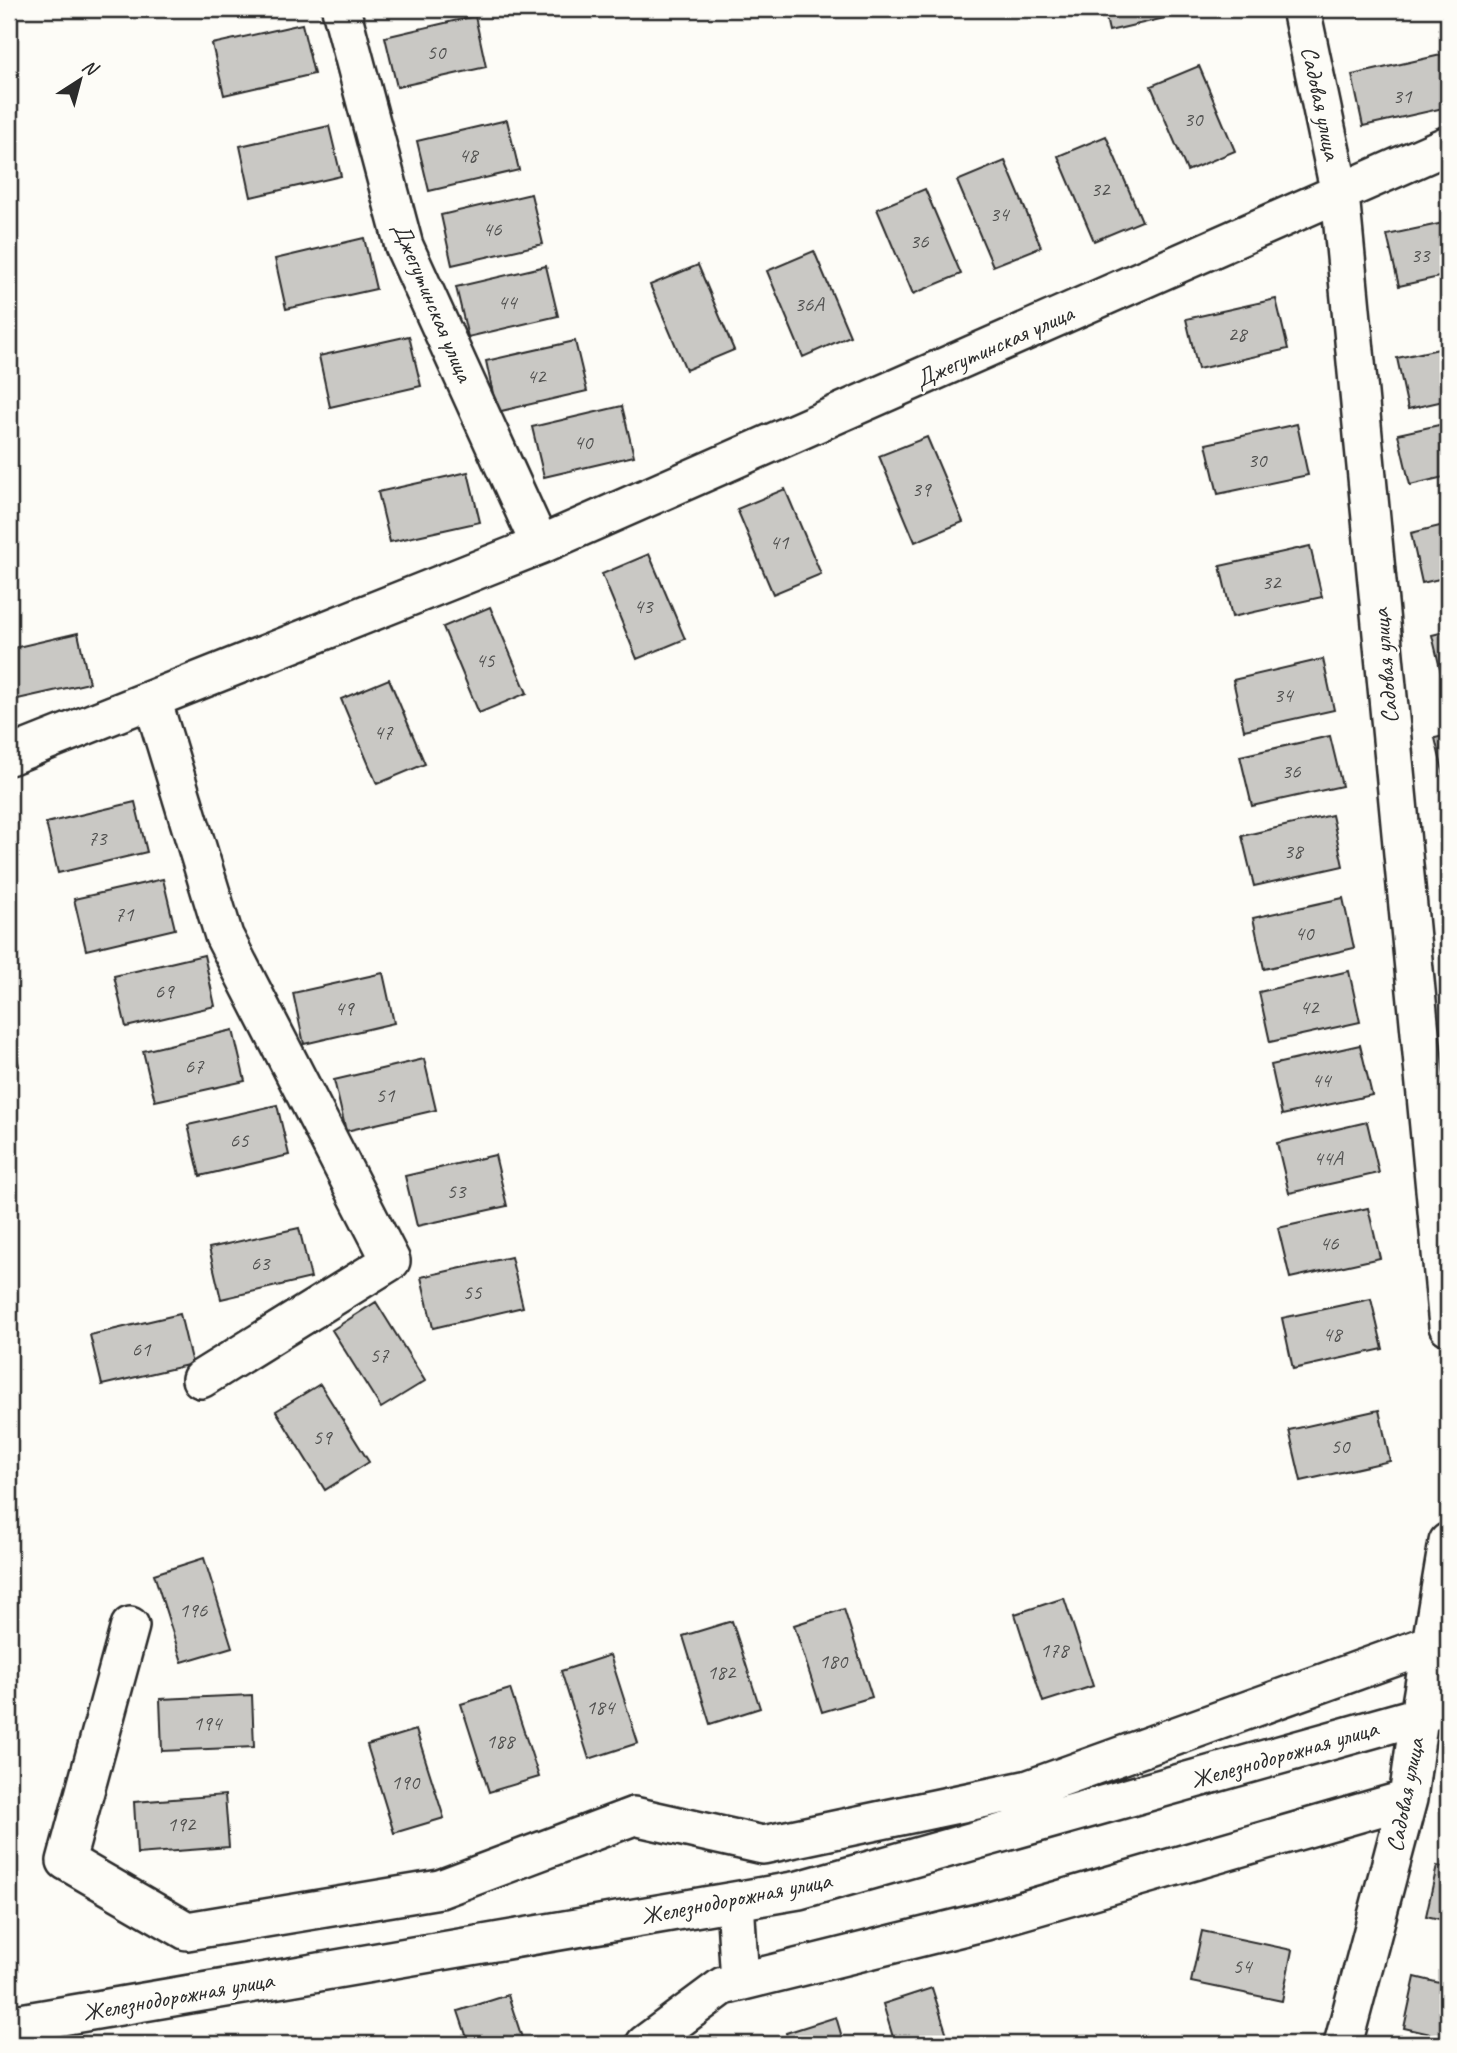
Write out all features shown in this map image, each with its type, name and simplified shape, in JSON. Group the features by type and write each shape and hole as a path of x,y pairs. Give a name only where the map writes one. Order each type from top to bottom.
{"street":[{"name":"Джегутинская улица","path":"341,9 404,246 540,545"},
{"name":"Садовая улица","path":"1301,9 1340,194 1448,1326"},
{"name":"Джегутинская улица","path":"9,756 540,545 1448,145"},
{"path":"152,699 224,936 391,1261 201,1378"},
{"name":"Садовая улица","path":"1343,2044 1434,1710 1431,1644 1448,1542"},
{"path":"130,1626 66,1861 187,1931 440,1889 634,1816 763,1845 1029,1789 1431,1644"},
{"name":"Железнодорожная улица","path":"9,2025 799,1890 1434,1710"},
{"path":"646,2044 723,1986 986,1921 1408,1799"},
{"path":"735,1901 740,1982"}],"building":[{"path":"1104,9 1199,9 1199,10 1109,31"},
{"path":"475,16 486,67 397,87 385,37"},
{"path":"302,24 314,74 224,95 212,44"},
{"path":"1441,55 1448,86 1448,107 1363,126 1352,75"},
{"path":"1199,66 1235,151 1187,171 1151,86"},
{"path":"507,120 519,170 429,191 417,141"},
{"path":"329,126 341,176 251,197 240,146"},
{"path":"1106,136 1142,221 1094,241 1058,156"},
{"path":"1005,161 1041,247 993,266 957,181"},
{"path":"925,189 961,274 913,294 877,209"},
{"path":"531,194 543,244 452,265 441,215"},
{"path":"1448,222 1448,275 1399,286 1387,235"},
{"path":"364,238 376,289 286,309 275,259"},
{"path":"814,251 850,336 803,357 767,271"},
{"path":"698,265 734,350 686,370 650,285"},
{"path":"546,266 558,316 468,337 456,287"},
{"path":"1276,299 1288,349 1198,369 1186,319"},
{"path":"409,336 421,386 330,407 319,356"},
{"path":"575,341 587,391 497,412 486,361"},
{"path":"1448,347 1448,400 1408,409 1397,358"},
{"path":"622,406 634,456 544,477 532,427"},
{"path":"1448,423 1448,476 1410,485 1398,434"},
{"path":"1297,424 1308,475 1218,494 1206,444"},
{"path":"927,437 963,522 915,542 879,456"},
{"path":"468,472 480,522 390,542 378,492"},
{"path":"785,489 821,574 773,594 737,509"},
{"path":"1448,524 1448,577 1422,583 1411,533"},
{"path":"1310,546 1322,597 1232,617 1220,566"},
{"path":"649,554 685,639 637,659 602,574"},
{"path":"490,607 527,693 479,713 443,627"},
{"path":"1448,631 1448,684 1444,685 1432,635"},
{"path":"78,633 89,683 9,701 9,649"},
{"path":"1323,659 1334,710 1244,730 1233,680"},
{"path":"389,679 425,764 377,784 341,699"},
{"path":"1448,735 1448,788 1447,788 1435,738"},
{"path":"1330,736 1342,786 1252,806 1240,756"},
{"path":"135,802 147,852 58,873 46,823"},
{"path":"1332,815 1343,866 1254,886 1242,836"},
{"path":"163,879 175,929 86,950 74,899"},
{"path":"1343,898 1354,948 1264,969 1253,918"},
{"path":"204,955 215,1006 126,1027 114,976"},
{"path":"1349,971 1360,1022 1270,1042 1259,992"},
{"path":"383,973 394,1023 304,1044 293,993"},
{"path":"9,1022 19,1066 9,1069"},
{"path":"233,1030 245,1081 155,1101 143,1051"},
{"path":"1360,1045 1372,1095 1282,1115 1271,1065"},
{"path":"424,1059 436,1110 346,1131 334,1080"},
{"path":"277,1105 289,1155 200,1176 188,1125"},
{"path":"1367,1122 1379,1173 1289,1193 1277,1143"},
{"path":"495,1155 507,1206 417,1226 405,1176"},
{"path":"1368,1208 1380,1258 1290,1278 1278,1228"},
{"path":"299,1228 311,1278 221,1299 209,1248"},
{"path":"511,1257 523,1307 433,1328 421,1277"},
{"path":"1371,1299 1383,1349 1293,1369 1282,1318"},
{"path":"376,1302 425,1381 381,1408 332,1330"},
{"path":"180,1314 192,1364 102,1385 90,1335"},
{"path":"320,1384 369,1462 325,1490 276,1411"},
{"path":"1379,1410 1390,1461 1301,1481 1289,1430"},
{"path":"204,1558 232,1647 182,1662 154,1574"},
{"path":"1064,1598 1093,1686 1043,1702 1015,1614"},
{"path":"844,1609 872,1697 822,1712 794,1625"},
{"path":"732,1621 760,1708 710,1724 683,1636"},
{"path":"610,1655 638,1743 589,1759 561,1671"},
{"path":"510,1689 539,1777 489,1792 461,1704"},
{"path":"252,1695 254,1747 162,1751 160,1699"},
{"path":"416,1730 444,1818 394,1833 367,1745"},
{"path":"225,1795 229,1847 137,1854 134,1802"},
{"path":"1437,1866 1448,1868 1448,1921 1426,1916"},
{"path":"1202,1931 1292,1950 1282,2001 1191,1982"},
{"path":"1415,1977 1448,1985 1448,2038 1404,2028"},
{"path":"932,1988 950,2044 895,2044 883,2004"},
{"path":"508,1995 524,2044 469,2044 458,2011"},
{"path":"836,2017 844,2044 789,2044 786,2033"}]}
